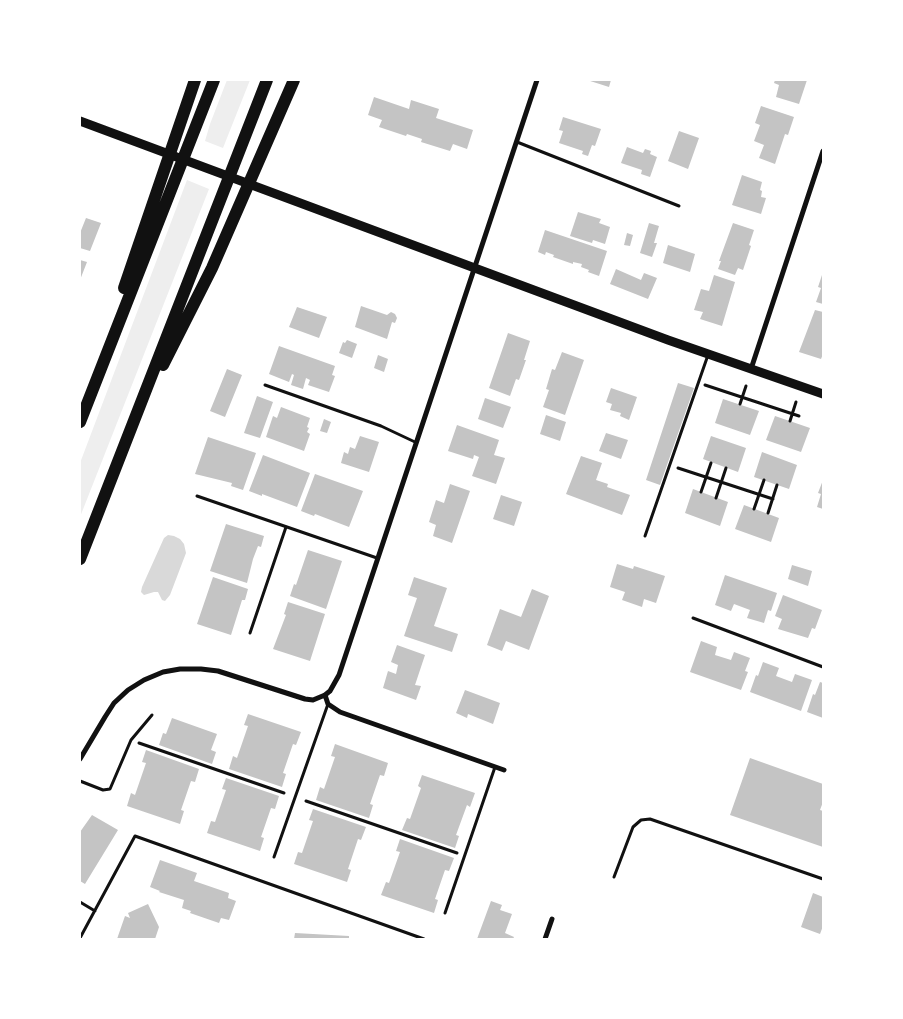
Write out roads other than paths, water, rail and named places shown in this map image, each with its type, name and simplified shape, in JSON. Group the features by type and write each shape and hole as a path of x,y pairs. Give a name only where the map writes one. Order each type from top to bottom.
{"highway":[{"path":"80,421 195,80"},
{"path":"80,421 214,80"},
{"path":"80,559 267,80"},
{"path":"127,439 212,268 294,80"}],"street":[{"path":"80,758 114,703 128,690 144,680 163,672 180,669 218,671 313,700 325,695 335,684 537,80"},
{"path":"80,121 474,268 823,394"},
{"path":"750,369 823,151"},
{"path":"325,695 328,704 340,712 504,770"},
{"path":"545,939 552,919"}],"lane":[{"path":"516,141 679,206"},
{"path":"645,536 709,354"},
{"path":"265,385 381,426 415,442"},
{"path":"197,496 377,558"},
{"path":"250,633 286,527"},
{"path":"693,618 823,667"},
{"path":"274,857 328,704"},
{"path":"80,781 103,790 110,789 131,740 152,715"},
{"path":"445,913 495,767"},
{"path":"614,877 632,827 641,820 650,819 823,879"},
{"path":"80,938 135,836 424,939"},
{"path":"80,902 95,910"}]}
